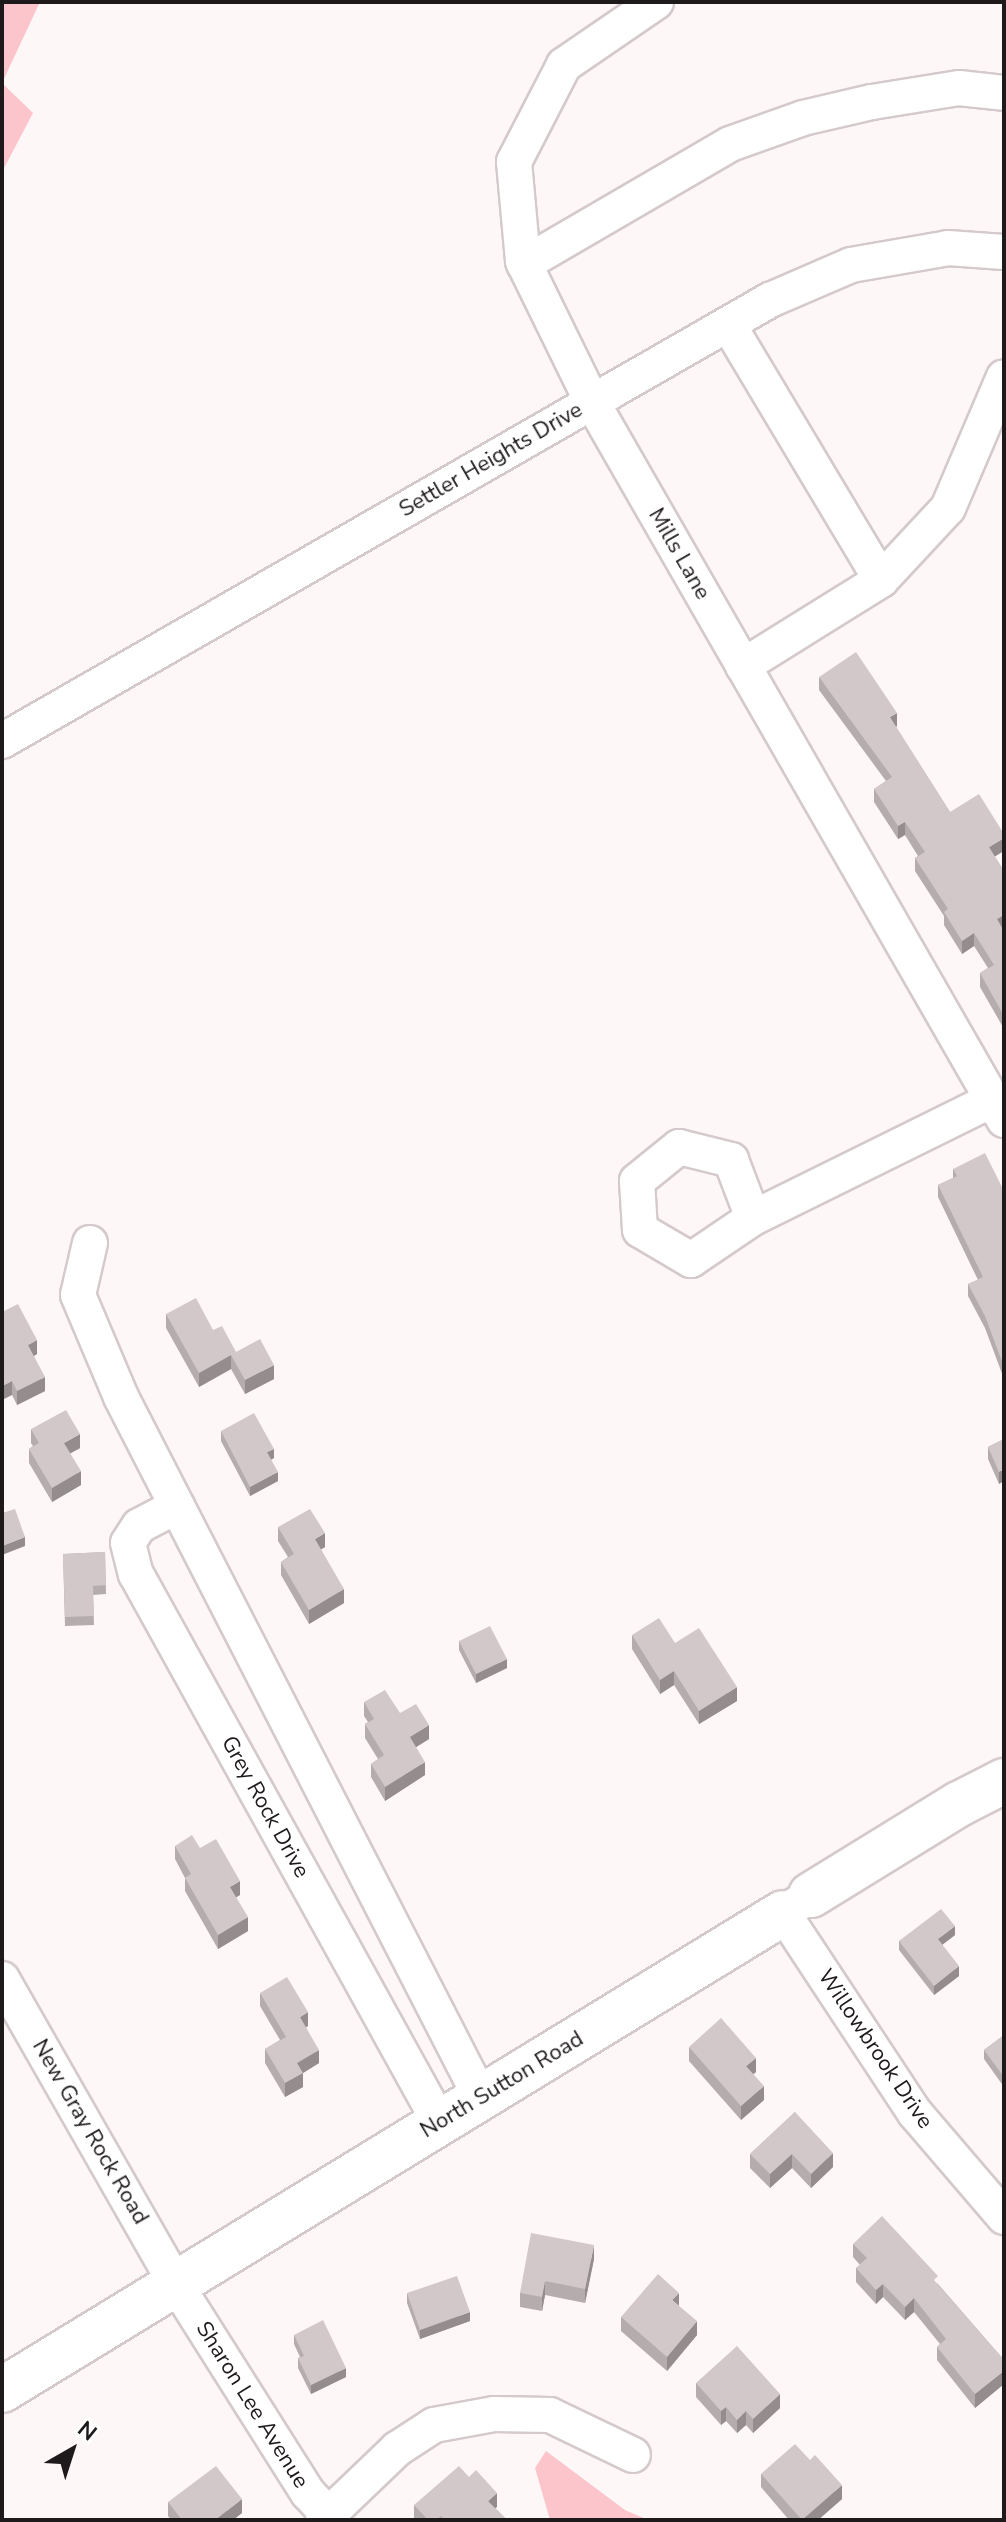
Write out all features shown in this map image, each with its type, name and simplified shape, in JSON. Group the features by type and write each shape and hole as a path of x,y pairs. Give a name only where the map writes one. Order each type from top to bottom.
{"main road":[{"name":"North Sutton Road","path":"2,2390 177,2286 797,1904 1004,1781"}],"street":[{"name":"Mills Lane","path":"656,2 564,65 514,162 524,264 592,402 998,1110"},
{"path":"524,264 730,144 774,128 872,102 959,88 1004,93"},
{"name":"Settler Heights Drive","path":"2,741 770,300 851,265 948,248 1004,252"},
{"path":"728,324 881,580"},
{"path":"743,666 881,580 948,508 1004,377"},
{"path":"753,1218 998,1110"},
{"path":"90,1243 78,1295 121,1397 481,2098"},
{"name":"Grey Rock Drive","path":"177,1506 139,1526 128,1543 136,1574 440,2123"},
{"name":"Willowbrook Drive","path":"797,1904 915,2113 1004,2217"},
{"name":"New Gray Rock Road","path":"2,1979 177,2286"},
{"name":"Sharon Lee Avenue","path":"177,2286 308,2493 328,2518"},
{"path":"328,2518 397,2449 434,2425 494,2414 550,2415 633,2455"}],"shaded area":[{"path":"2,2 40,2 2,83"},
{"path":"2,83 33,113 2,172"},
{"path":"546,2451 625,2510 648,2520 550,2520 535,2468"}],"building":[{"path":"856,652 897,713 890,717 950,812 979,794 1004,834 1004,838 989,847 1004,871 1004,915 997,919 1004,931 1004,1016 980,973 994,965 974,933 962,941 944,912 948,909 915,858 925,852 905,822 898,826 874,789 892,777 819,677"},
{"path":"985,1153 1004,1191 1004,1367 985,1316 968,1284 983,1277 938,1185 957,1176 953,1169"},
{"path":"196,1298 213,1330 222,1326 236,1352 260,1339 274,1365 245,1380 231,1355 199,1373 166,1314"},
{"path":"18,1304 37,1340 28,1345 45,1377 17,1391 12,1381 2,1386 2,1312"},
{"path":"66,1410 80,1434 64,1443 81,1471 52,1488 29,1449 39,1443 31,1429"},
{"path":"254,1413 274,1449 267,1452 278,1472 250,1487 221,1431"},
{"path":"1004,1439 1004,1469 999,1472 988,1447"},
{"path":"15,1509 25,1537 2,1546 2,1513"},
{"path":"310,1509 325,1533 315,1539 344,1589 309,1610 281,1562 294,1554 278,1527"},
{"path":"105,1552 106,1585 93,1586 94,1616 65,1617 63,1554"},
{"path":"659,1618 675,1643 699,1628 737,1687 699,1711 674,1671 660,1680 632,1635"},
{"path":"490,1626 507,1659 476,1674 459,1641"},
{"path":"385,1690 400,1713 416,1704 429,1725 410,1737 425,1762 385,1787 371,1764 384,1755 365,1724 374,1719 364,1702"},
{"path":"192,1835 200,1848 216,1839 240,1881 230,1887 248,1917 218,1935 185,1878 191,1874 175,1846"},
{"path":"941,1909 955,1926 938,1939 959,1966 934,1986 899,1941"},
{"path":"287,1977 308,2012 300,2017 319,2050 297,2063 303,2073 285,2083 265,2049 286,2037 260,1993"},
{"path":"721,2018 756,2058 746,2066 764,2086 741,2106 689,2047"},
{"path":"1004,2035 1004,2077 984,2050"},
{"path":"795,2112 833,2153 811,2174 792,2154 770,2174 750,2154"},
{"path":"882,2216 938,2276 934,2280 1004,2360 1004,2371 975,2394 937,2347 946,2339 914,2298 905,2307 883,2284 876,2290 856,2268 867,2258 853,2244"},
{"path":"531,2233 594,2245 585,2289 545,2281 542,2297 520,2293"},
{"path":"658,2274 679,2293 672,2300 697,2321 667,2357 621,2317"},
{"path":"457,2276 470,2312 420,2330 407,2293"},
{"path":"323,2320 346,2368 311,2385 298,2358 304,2356 294,2335"},
{"path":"737,2346 780,2394 753,2419 746,2411 737,2420 726,2407 721,2411 696,2383"},
{"path":"795,2444 810,2460 815,2455 842,2485 802,2520 761,2474"},
{"path":"216,2466 242,2499 215,2520 182,2520 168,2502"},
{"path":"459,2466 469,2477 476,2470 497,2493 488,2501 507,2520 444,2520 441,2516 428,2520 414,2505"}]}
